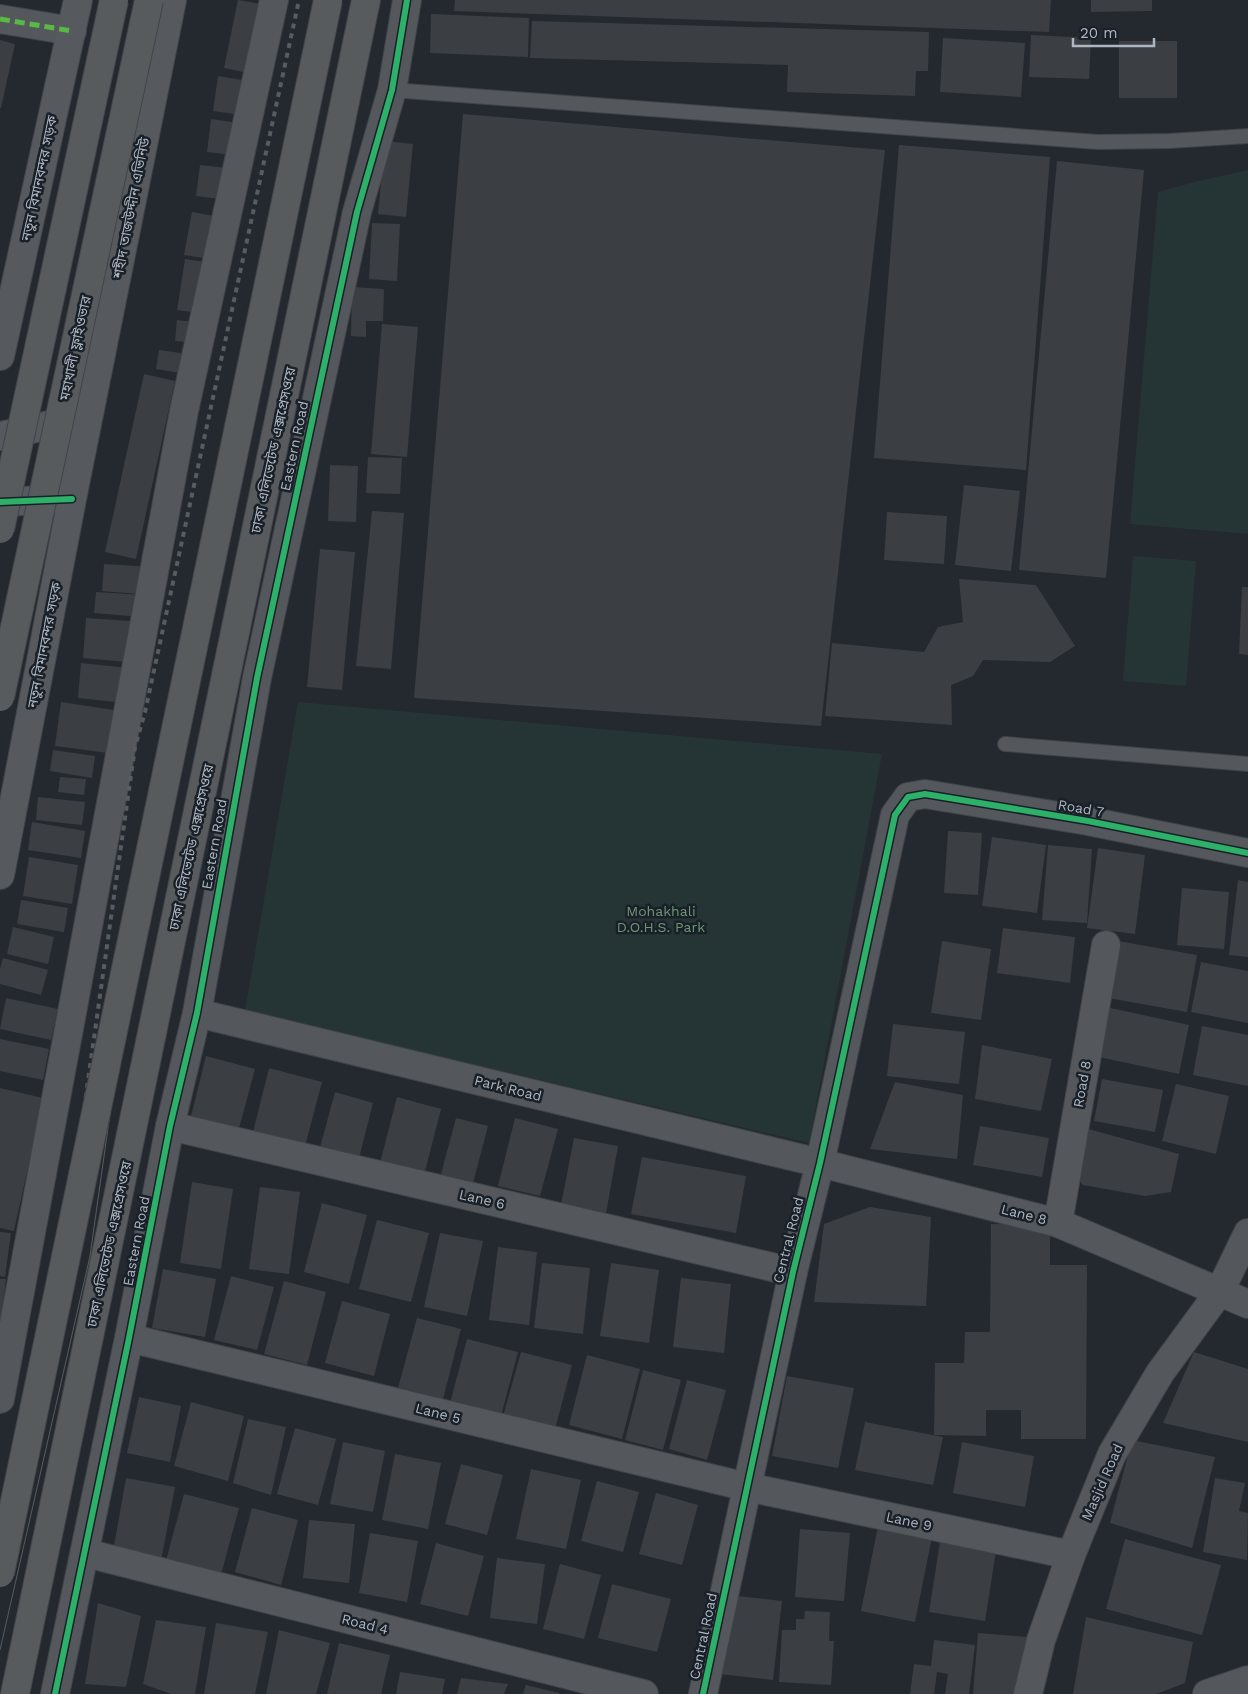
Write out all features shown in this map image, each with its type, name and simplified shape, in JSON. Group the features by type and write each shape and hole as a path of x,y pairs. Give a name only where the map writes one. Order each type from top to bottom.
{"highway":[{"path":"0,529 114,0"},
{"name":"মহাখালী ফ্লাইওভার","path":"0,697 149,0"},
{"path":"0,1573 328,0"},
{"name":"ঢাকা এলিভেটেড এক্সপ্রেসওয়ে","path":"15,1694 366,0"}],"main road":[{"name":"নতুন বিমানবন্দর সড়ক","path":"0,356 78,0"},
{"name":"শহীদ তাজউদ্দীন এভিনিউ","path":"89,416 172,0"},
{"name":"নতুন বিমানবন্দর সড়ক","path":"0,875 89,416"},
{"path":"0,436 89,416"},
{"path":"0,502 72,499"}],"street":[{"path":"0,1399 184,411 274,0"},
{"name":"Eastern Road","path":"55,1694 86,1553 170,1126 197,1013 259,669 358,212 392,90 407,0"},
{"path":"0,19 72,31"},
{"name":"Road 7","path":"908,797 925,794 1088,822 1248,853"},
{"name":"Central Road","path":"706,1693 747,1487 793,1272 820,1163 895,815 908,797"},
{"name":"Road 8","path":"1058,1223 1106,945"},
{"name":"Park Road","path":"197,1013 820,1163"},
{"name":"Lane 6","path":"170,1126 793,1272"},
{"name":"Lane 8","path":"820,1163 1058,1223 1248,1304"},
{"name":"Masjid Road","path":"1028,1694 1041,1640 1071,1555 1112,1454 1160,1373 1220,1291 1248,1233"},
{"name":"Lane 5","path":"129,1338 747,1487"},
{"name":"Lane 9","path":"747,1487 1071,1555"},
{"name":"Road 4","path":"86,1553 644,1694"},
{"path":"1207,1694 1248,1680"}],"lane":[{"path":"392,90 1098,142 1169,141 1248,136"},
{"path":"1005,744 1248,764"}],"green space":[{"path":"1248,170 1248,534 1130,524 1158,192"},
{"path":"1133,556 1196,561 1186,686 1123,681"},
{"name":"Mohakhali D.O.H.S. Park","path":"298,702 882,754 809,1143 245,1011"}],"building":[{"path":"238,0 277,7 262,76 224,68"},
{"path":"455,0 1051,0 1049,32 454,11"},
{"path":"1091,0 1152,0 1152,11 1091,12"},
{"path":"431,14 529,18 528,57 430,53"},
{"path":"532,21 929,32 928,71 916,71 915,96 787,92 788,65 530,58"},
{"path":"1031,35 1091,38 1089,79 1029,77"},
{"path":"943,38 1025,43 1021,97 940,92"},
{"path":"0,40 15,44 1,108 0,108"},
{"path":"1119,41 1177,41 1177,98 1119,98"},
{"path":"218,76 254,82 249,116 213,111"},
{"path":"463,114 885,150 821,726 414,698"},
{"path":"211,119 246,124 242,156 207,152"},
{"path":"385,141 413,144 406,217 378,214"},
{"path":"899,145 1050,157 1026,470 874,458"},
{"path":"1057,161 1144,170 1106,578 1019,570"},
{"path":"200,165 246,170 242,202 196,196"},
{"path":"192,212 225,218 217,260 184,255"},
{"path":"372,223 400,224 397,281 369,279"},
{"path":"185,259 213,263 205,314 177,310"},
{"path":"352,287 384,289 383,321 366,321 366,337 351,336"},
{"path":"177,320 209,324 207,344 175,341"},
{"path":"382,324 418,327 407,457 371,454"},
{"path":"159,350 195,355 192,375 156,369"},
{"path":"144,374 175,381 136,559 105,552"},
{"path":"368,457 402,458 400,494 366,493"},
{"path":"330,465 358,466 356,522 328,521"},
{"path":"964,485 1020,491 1011,571 955,565"},
{"path":"372,511 404,513 391,669 356,666"},
{"path":"887,512 947,516 944,564 884,560"},
{"path":"320,549 355,552 342,690 307,687"},
{"path":"104,564 154,567 152,595 102,591"},
{"path":"959,579 1036,585 1075,646 1050,662 983,660 973,676 951,685 952,725 825,716 832,643 924,652 938,627 963,622"},
{"path":"1242,587 1248,587 1248,655 1239,654"},
{"path":"96,592 144,595 143,617 94,613"},
{"path":"86,618 130,621 127,662 83,658"},
{"path":"81,663 129,668 126,703 78,698"},
{"path":"61,702 114,710 108,753 55,746"},
{"path":"53,750 95,756 92,778 50,771"},
{"path":"60,777 86,779 84,795 58,792"},
{"path":"38,797 85,802 82,825 36,820"},
{"path":"32,822 85,831 81,858 28,850"},
{"path":"948,831 982,833 978,895 944,893"},
{"path":"992,837 1046,845 1037,913 982,906"},
{"path":"1048,845 1092,849 1087,923 1042,920"},
{"path":"1098,848 1145,855 1135,934 1087,928"},
{"path":"29,857 78,865 72,904 23,896"},
{"path":"1238,880 1248,882 1248,957 1229,955"},
{"path":"1182,888 1229,892 1224,949 1177,945"},
{"path":"21,900 68,908 64,932 17,924"},
{"path":"13,927 54,937 48,964 7,954"},
{"path":"1003,928 1075,937 1070,983 997,973"},
{"path":"942,941 991,949 981,1020 931,1013"},
{"path":"1118,941 1197,955 1187,1012 1108,998"},
{"path":"3,958 48,970 41,995 0,984 0,969"},
{"path":"1201,962 1248,971 1248,1023 1191,1012"},
{"path":"6,998 58,1009 51,1040 0,1029"},
{"path":"1106,1007 1189,1025 1179,1074 1099,1057"},
{"path":"893,1024 965,1032 959,1084 887,1076"},
{"path":"1202,1026 1248,1035 1248,1086 1193,1075"},
{"path":"0,1039 49,1049 43,1080 0,1071"},
{"path":"982,1045 1052,1059 1041,1111 975,1099"},
{"path":"206,1056 255,1069 238,1132 190,1120"},
{"path":"269,1068 322,1082 304,1150 252,1136"},
{"path":"1102,1079 1163,1090 1155,1132 1094,1121"},
{"path":"895,1082 963,1095 957,1159 870,1149"},
{"path":"1176,1084 1229,1096 1216,1154 1162,1141"},
{"path":"0,1088 43,1098 14,1231 0,1228"},
{"path":"335,1092 373,1103 358,1162 319,1151"},
{"path":"397,1097 441,1109 423,1179 379,1167"},
{"path":"456,1118 488,1126 472,1187 440,1178"},
{"path":"515,1118 558,1129 540,1196 498,1186"},
{"path":"980,1126 1049,1138 1042,1177 973,1165"},
{"path":"1085,1128 1179,1154 1171,1192 1145,1196 1083,1185 1075,1176"},
{"path":"574,1138 618,1146 605,1219 560,1210"},
{"path":"642,1157 746,1176 736,1233 631,1214"},
{"path":"192,1182 233,1189 221,1269 180,1263"},
{"path":"260,1187 300,1192 289,1274 249,1269"},
{"path":"322,1203 367,1215 349,1284 304,1272"},
{"path":"870,1207 931,1217 926,1306 814,1302 824,1224"},
{"path":"377,1220 429,1233 411,1302 359,1289"},
{"path":"991,1224 1050,1225 1050,1265 1087,1265 1086,1439 1021,1439 1021,1410 986,1410 986,1436 934,1435 935,1363 964,1363 965,1332 990,1332"},
{"path":"0,1232 11,1233 5,1277 0,1276"},
{"path":"440,1233 483,1241 467,1316 424,1307"},
{"path":"498,1247 537,1252 529,1325 489,1320"},
{"path":"542,1263 590,1268 583,1334 534,1328"},
{"path":"611,1263 659,1270 649,1343 600,1336"},
{"path":"163,1269 216,1279 205,1337 152,1328"},
{"path":"231,1276 274,1287 257,1350 214,1340"},
{"path":"681,1278 731,1284 724,1353 673,1347"},
{"path":"0,1279 6,1279 1,1321 0,1321"},
{"path":"284,1281 326,1292 307,1365 264,1354"},
{"path":"342,1301 390,1314 374,1376 325,1363"},
{"path":"417,1318 461,1329 443,1399 398,1388"},
{"path":"467,1339 518,1352 501,1416 450,1403"},
{"path":"521,1352 572,1365 554,1433 502,1420"},
{"path":"1194,1352 1248,1369 1248,1442 1163,1423"},
{"path":"587,1355 640,1369 622,1439 569,1425"},
{"path":"643,1370 681,1380 663,1450 625,1440"},
{"path":"787,1376 854,1388 838,1468 772,1456"},
{"path":"687,1380 726,1390 707,1460 669,1449"},
{"path":"139,1397 181,1406 170,1462 127,1453"},
{"path":"191,1402 244,1416 228,1481 174,1466"},
{"path":"248,1419 286,1427 271,1495 233,1483"},
{"path":"865,1422 943,1437 933,1485 855,1470"},
{"path":"295,1428 336,1439 318,1505 277,1494"},
{"path":"1132,1440 1215,1457 1192,1548 1110,1523"},
{"path":"343,1442 385,1451 373,1512 330,1504"},
{"path":"962,1442 1034,1456 1025,1507 953,1493"},
{"path":"395,1454 441,1463 428,1529 382,1520"},
{"path":"461,1464 503,1475 487,1535 445,1524"},
{"path":"531,1469 581,1480 566,1549 516,1539"},
{"path":"126,1478 175,1487 161,1561 113,1552"},
{"path":"1215,1478 1245,1483 1239,1511 1248,1513 1247,1560 1203,1552"},
{"path":"597,1481 639,1492 623,1552 581,1541"},
{"path":"656,1493 698,1505 682,1565 639,1554"},
{"path":"184,1494 239,1508 219,1582 164,1568"},
{"path":"252,1508 298,1520 281,1585 235,1572"},
{"path":"309,1520 355,1524 349,1583 303,1578"},
{"path":"878,1526 932,1537 915,1622 861,1611"},
{"path":"800,1529 850,1533 844,1601 795,1597"},
{"path":"370,1533 418,1541 407,1602 359,1593"},
{"path":"1125,1539 1221,1565 1202,1635 1106,1609"},
{"path":"940,1542 996,1551 985,1621 929,1612"},
{"path":"436,1543 484,1556 468,1616 420,1604"},
{"path":"497,1558 545,1564 537,1624 490,1618"},
{"path":"560,1564 601,1575 584,1639 543,1629"},
{"path":"612,1584 671,1599 657,1652 598,1638"},
{"path":"729,1595 782,1601 773,1680 720,1674"},
{"path":"98,1603 141,1616 126,1687 85,1684"},
{"path":"805,1611 830,1612 829,1641 834,1641 831,1685 779,1682 782,1630 796,1630 796,1619 804,1619"},
{"path":"1086,1617 1193,1642 1185,1683 1156,1694 1073,1694"},
{"path":"156,1620 206,1627 195,1694 171,1694 143,1684"},
{"path":"216,1623 268,1632 255,1694 204,1694"},
{"path":"279,1630 330,1643 316,1694 266,1694"},
{"path":"978,1633 1027,1637 1022,1694 973,1694"},
{"path":"934,1640 975,1645 969,1694 945,1694 948,1674 937,1672 934,1694 910,1694 914,1664 931,1666"},
{"path":"339,1643 390,1655 381,1694 327,1694"},
{"path":"400,1672 445,1679 442,1694 396,1694"},
{"path":"461,1678 508,1684 504,1694 457,1694"},
{"path":"526,1685 559,1693 559,1694 523,1694"}],"tram line":[{"path":"0,1650 90,1256 161,751 171,716 327,0"}],"railway":[{"path":"0,1529 64,1251 135,747 145,712 299,0"}],"marked path":[{"path":"0,19 72,31"}],"cycle path":[{"path":"55,1694 129,1338 170,1126 197,1013 257,678 357,212 392,90 407,0"},
{"path":"0,502 72,499"},
{"path":"703,1694 793,1272 820,1163 895,815 908,797 925,794 1088,821 1248,853"}]}
